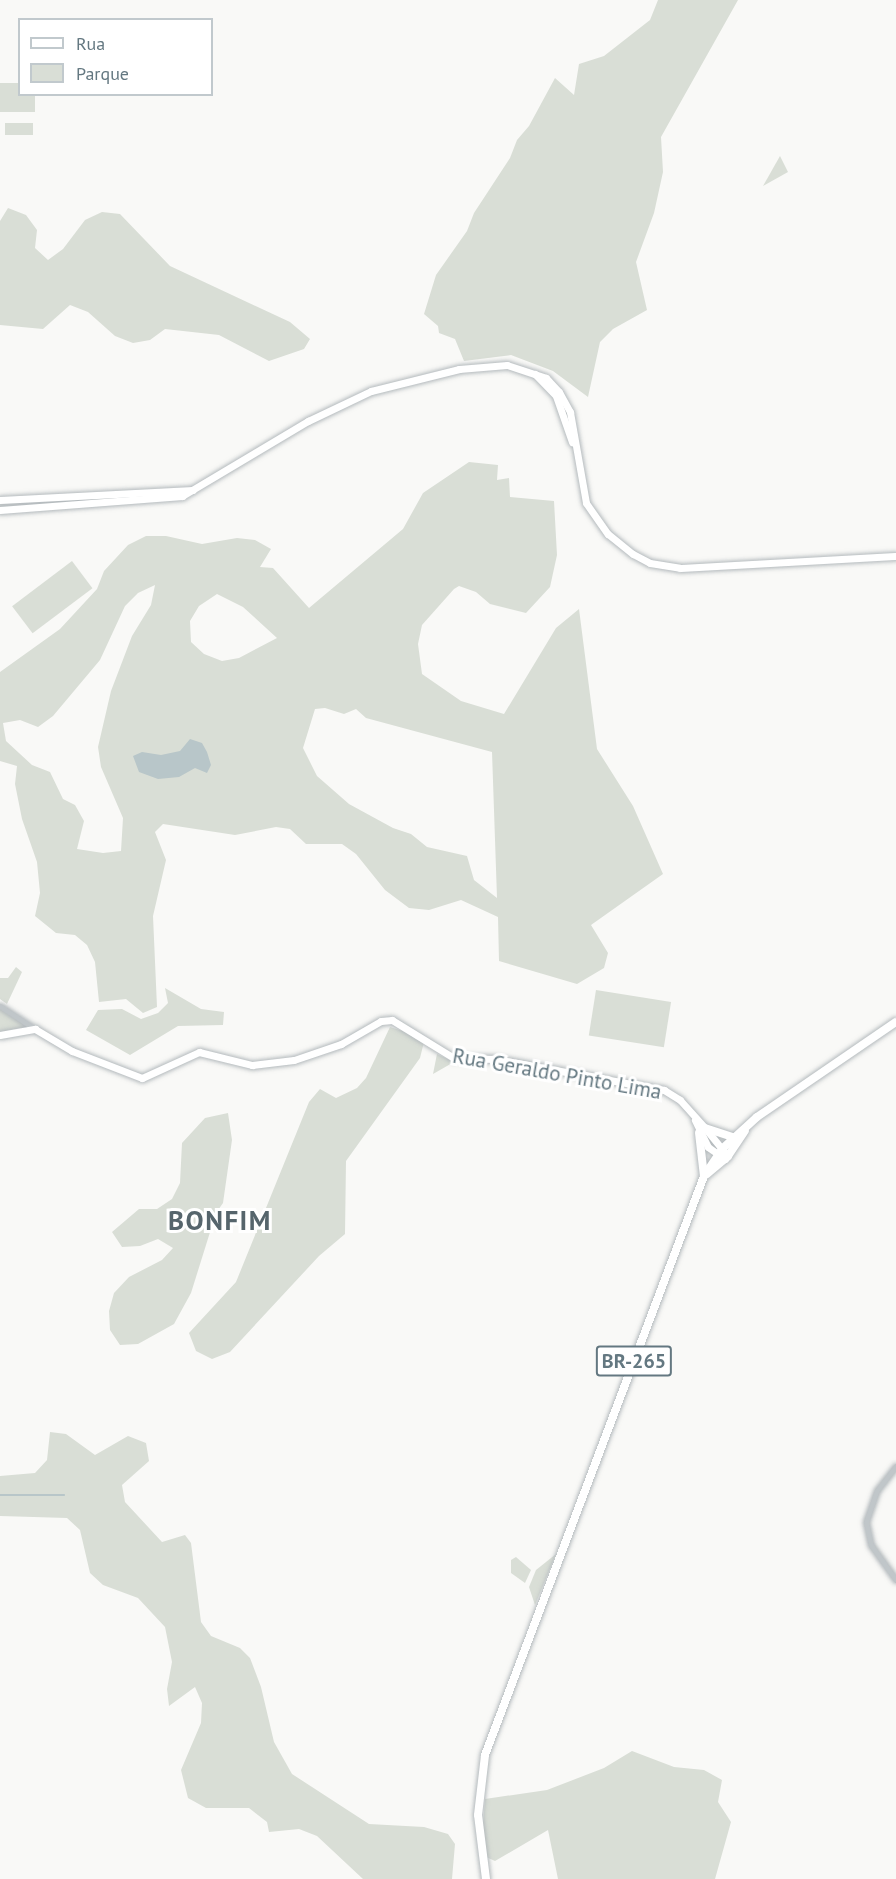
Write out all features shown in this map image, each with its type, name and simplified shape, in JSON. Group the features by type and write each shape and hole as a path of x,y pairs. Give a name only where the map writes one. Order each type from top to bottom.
{"highway":[{"name":"BR-265","path":"486,1879 478,1815 485,1755 704,1176 723,1155 733,1137 748,1124 896,1022"},
{"path":"723,1155 748,1124"},
{"path":"704,1176 702,1130 733,1137"}],"main road":[{"path":"0,510 181,496 196,490 308,421 371,391 471,367 507,365 533,372 556,396 577,456 586,503 620,545 650,563 700,568 896,556"},
{"path":"0,500 196,490"},
{"name":"Rua Geraldo Pinto Lima","path":"35,1029 72,1051 142,1078 191,1053 204,1052 252,1065 294,1060 341,1044 381,1021 402,1023 454,1058 495,1059 654,1087 674,1096 723,1155"},
{"path":"0,1035 35,1029"}],"street":[{"path":"0,1006 35,1029"},
{"path":"896,1466 887,1473 868,1508 867,1535 896,1580"}],"green space":[{"path":"658,0 738,0 661,137 663,172 654,213 636,262 647,310 613,329 600,342 588,397 553,371 511,355 464,361 455,339 439,333 438,326 424,314 436,275 467,231 474,213 510,158 517,140 529,126 555,78 574,95 579,64 604,56 650,20"},
{"path":"0,83 18,83 18,96 35,96 35,112 0,112"},
{"path":"5,123 33,123 33,135 5,135"},
{"path":"780,156 788,172 763,186"},
{"path":"8,208 26,215 37,230 35,248 48,260 63,249 85,220 102,212 120,214 170,266 290,322 310,339 304,349 269,361 219,335 165,329 150,340 133,343 115,336 88,312 70,305 43,329 0,325 0,221"},
{"path":"469,462 498,465 497,480 509,478 510,497 554,501 557,555 550,587 526,613 490,604 476,592 459,586 422,625 418,644 422,674 461,701 504,714 556,628 579,609 597,749 633,806 663,874 591,925 608,953 604,968 577,984 499,961 498,917 461,900 429,910 409,908 385,890 356,854 342,844 306,844 290,829 276,827 235,835 163,824 155,832 166,860 153,916 157,1007 143,1013 126,999 99,1002 95,962 87,945 75,935 56,933 35,916 40,893 37,862 22,819 15,784 17,766 0,761 0,672 60,629 97,589 104,571 128,545 146,536 166,536 202,544 237,538 255,540 271,549 260,567 273,568 309,608 403,529 423,493","holes":["155,585 151,605 132,636 111,691 98,747 101,767 123,818 121,851 103,853 77,849 84,821 75,805 63,799 50,772 32,765 6,741 3,723 20,720 38,727 53,716 100,660 125,606 138,593","217,594 243,607 277,638 239,658 222,661 204,654 191,642 190,621 199,606","325,708 344,714 356,709 366,718 492,752 497,898 474,880 467,856 427,847 411,834 393,828 349,804 317,776 303,748 315,709"]},
{"path":"72,561 92,588 33,633 12,606"},
{"path":"16,967 22,972 7,1004 0,999 0,978 8,978"},
{"path":"165,988 201,1009 224,1012 223,1025 178,1026 130,1055 86,1030 98,1010 122,1009 141,1019 158,1013 168,1003"},
{"path":"596,990 671,1002 664,1047 589,1035"},
{"path":"0,1009 24,1024 25,1027 0,1032"},
{"path":"390,1027 425,1038 420,1058 346,1161 345,1234 319,1256 230,1352 212,1359 196,1351 189,1333 236,1282 309,1102 320,1089 336,1098 357,1088 366,1078"},
{"path":"437,1054 454,1062 433,1074"},
{"path":"228,1113 232,1140 223,1203 216,1213 191,1293 174,1324 138,1344 120,1345 110,1330 109,1311 114,1293 129,1277 162,1260 173,1248 158,1239 140,1246 122,1247 112,1232 139,1209 157,1209 172,1199 180,1183 182,1143 205,1118"},
{"path":"50,1432 66,1434 95,1455 128,1436 146,1443 149,1461 122,1485 125,1502 162,1542 185,1535 191,1543 201,1622 211,1636 240,1648 250,1658 261,1687 274,1742 292,1774 369,1824 424,1827 448,1834 455,1844 452,1879 363,1879 317,1836 299,1829 269,1832 267,1822 249,1808 206,1808 188,1798 181,1770 201,1723 202,1703 195,1687 169,1706 167,1689 172,1662 165,1627 138,1598 103,1585 90,1573 80,1530 67,1518 0,1516 0,1476 35,1473 47,1460"},
{"path":"556,1554 535,1605 529,1587 536,1570"},
{"path":"516,1557 531,1570 525,1583 511,1573 511,1560"},
{"path":"632,1751 674,1767 704,1770 722,1780 718,1802 731,1822 715,1879 558,1879 548,1830 495,1861 486,1857 482,1840 485,1799 547,1790 604,1768"}],"shaded area":[{"path":"190,739 202,743 207,752 211,765 207,773 195,768 179,777 158,779 139,772 133,756 142,752 161,755 180,751"}],"waterway":[{"path":"0,1495 64,1495"}],"district":[{"name":"BONFIM","path":"220,1221"}]}
